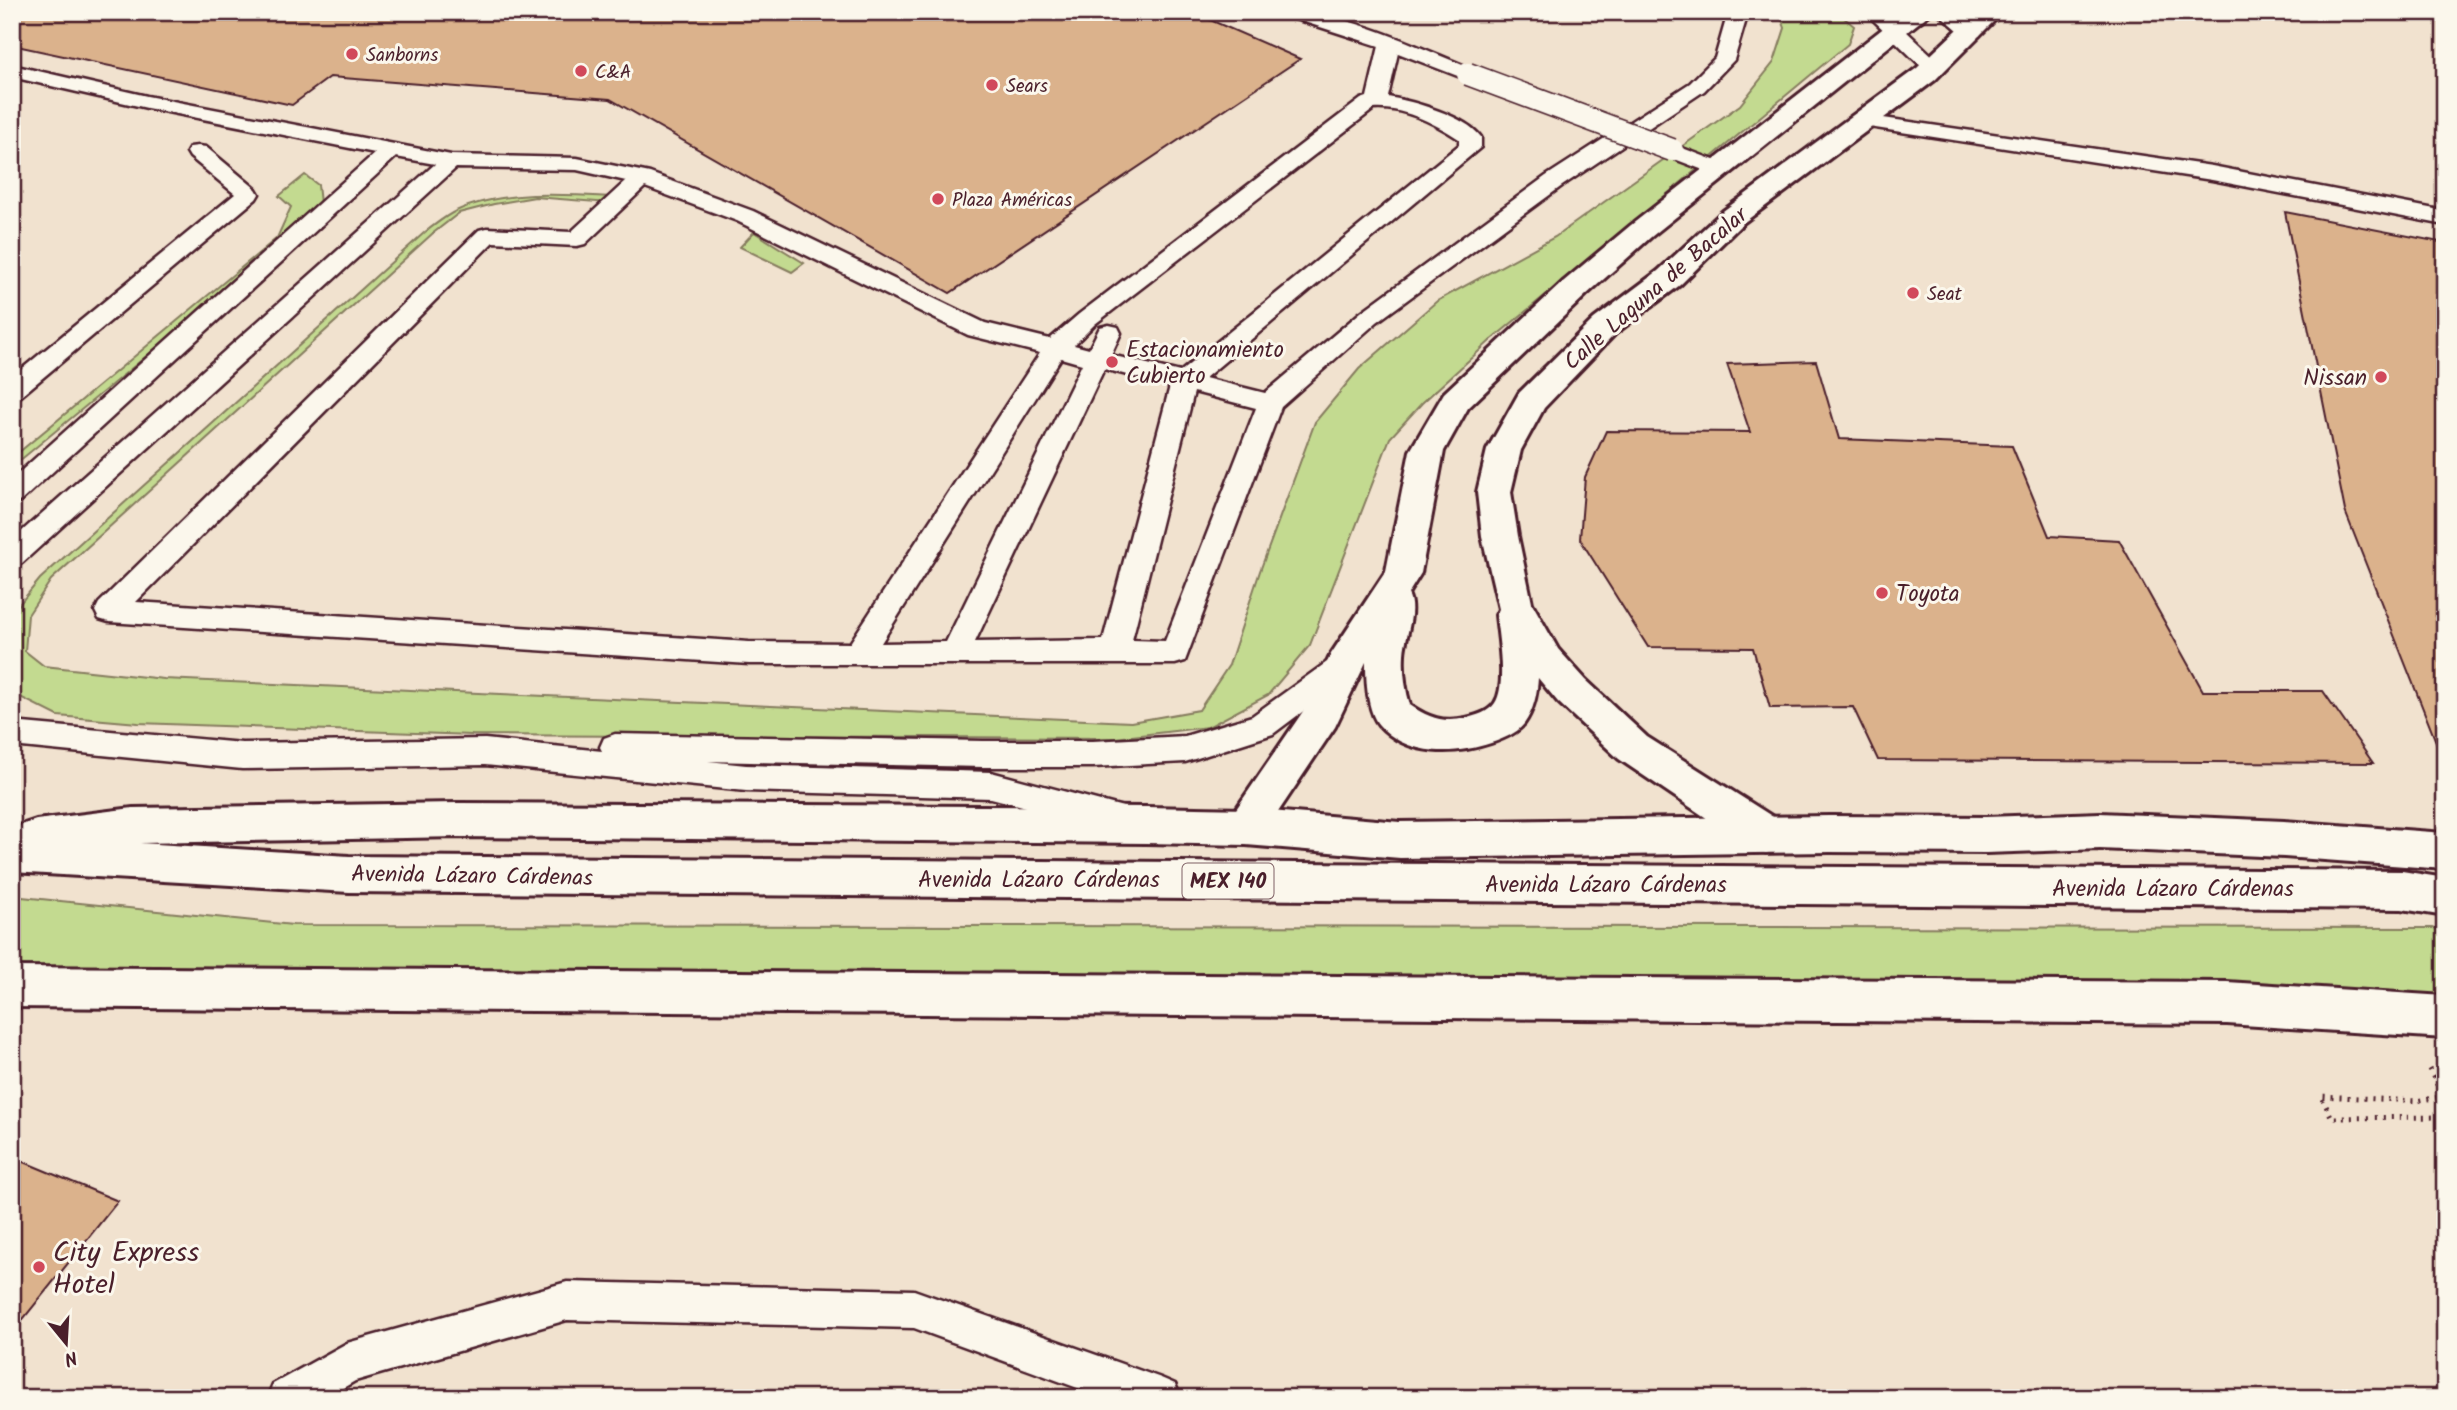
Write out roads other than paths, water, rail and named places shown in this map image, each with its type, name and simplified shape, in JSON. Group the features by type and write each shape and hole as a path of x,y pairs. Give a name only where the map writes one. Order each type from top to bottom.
{"main road":[{"name":"Calle Laguna de Bacalar","path":"1246,827 1321,716 1344,665 1402,573 1427,451 1456,401 1575,288 1897,19"},
{"name":"Calle Laguna de Bacalar","path":"1766,835 1633,748 1572,691 1545,660 1514,604 1494,492 1504,450 1531,401 1605,326 1669,278 1733,217 1933,67 1970,19"},
{"path":"1402,573 1382,660 1385,690 1393,714 1429,735 1455,736 1482,731 1511,712 1519,684 1514,604"},
{"name":"Avenida Lázaro Cárdenas","path":"12,840 133,826 458,820 1246,827 1400,840 1986,835 2100,831 2284,839 2445,851"},
{"name":"Avenida Lázaro Cárdenas","path":"12,854 349,874 2402,890 2445,897"},
{"path":"12,986 2227,1003 2445,1017"}],"lane":[{"path":"1293,12 1390,43 1719,170"},
{"path":"642,178 577,239 486,235 109,611 749,653 1175,653 1270,403 1380,309 1554,181 1697,88 1724,60 1735,23 1735,12"},
{"path":"1897,19 1933,67"},
{"path":"1377,100 1390,43"},
{"path":"12,71 147,102 450,162 577,164 642,178 745,216 977,329 1270,403"},
{"path":"859,655 1055,349 1098,326 1368,103 1387,101 1458,128 1470,137 1470,147 1176,380 1115,651"},
{"path":"1863,121 2212,173 2445,218"},
{"path":"12,494 392,149"},
{"path":"12,390 248,194 198,152"},
{"path":"12,556 450,162"},
{"path":"1098,326 1176,380"},
{"path":"956,653 1096,358 1098,326"},
{"path":"12,734 242,756 485,752 578,747 1093,754 1185,749 1262,725 1344,665"},
{"path":"485,752 746,778 991,785 1146,825"},
{"path":"287,1398 347,1363 567,1301 914,1309 1161,1398"}],"place":[{"name":"Sanborns","path":"352,54"},
{"name":"C&A","path":"581,71"},
{"name":"Sears","path":"992,85"},
{"name":"Plaza Américas","path":"938,199"},
{"name":"Seat","path":"1913,293"},
{"name":"Estacionamiento Cubierto","path":"1112,362"},
{"name":"Nissan","path":"2381,377"},
{"name":"Toyota","path":"1882,593"},
{"name":"City Express Hotel","path":"39,1267"}]}
